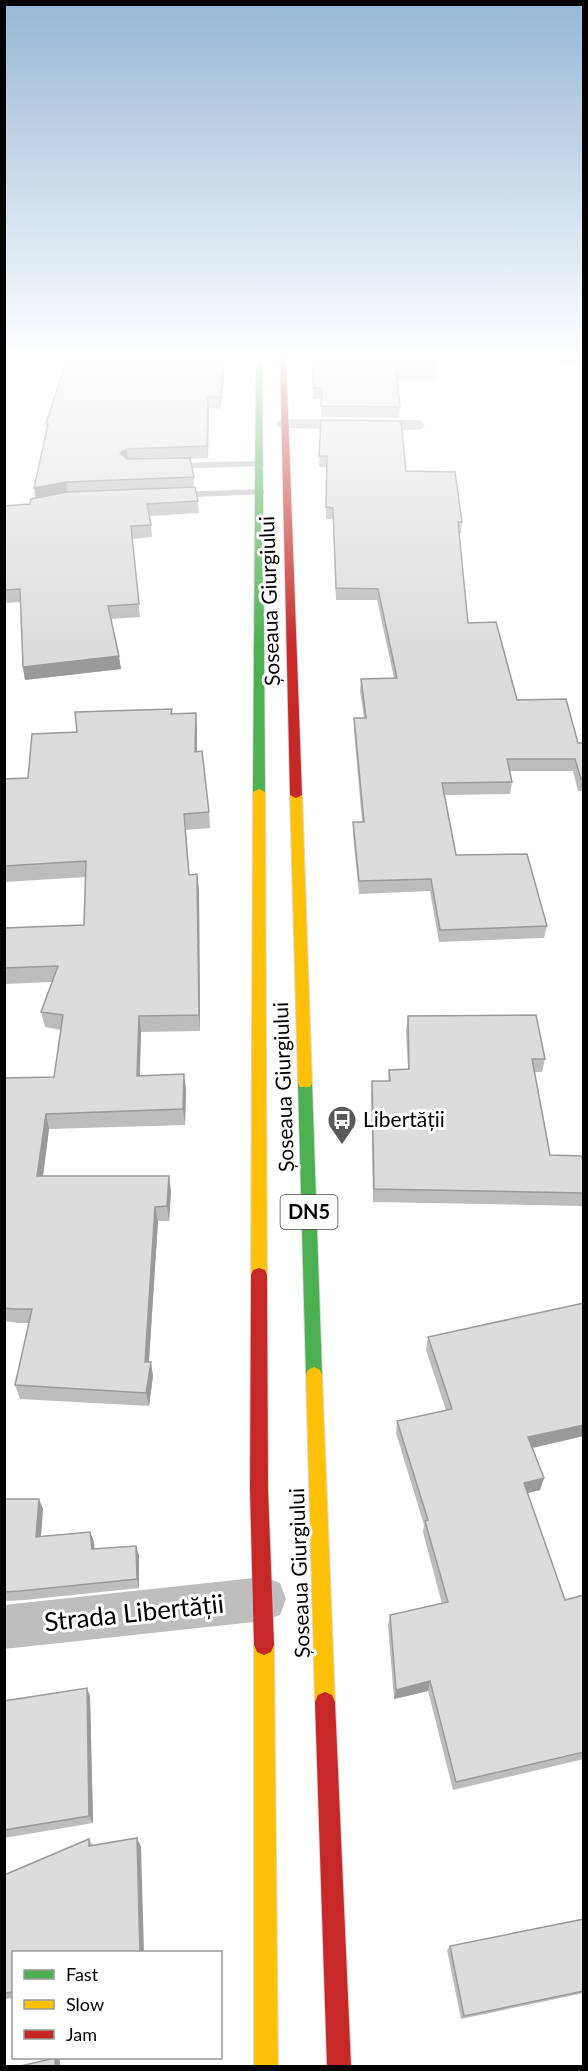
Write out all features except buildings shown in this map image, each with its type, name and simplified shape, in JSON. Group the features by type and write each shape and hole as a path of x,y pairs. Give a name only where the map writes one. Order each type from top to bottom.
{"highway":[{"name":"Șoseaua Giurgiului","path":"260,455 259,1490 264,1599 266,2067"},
{"name":"Șoseaua Giurgiului","path":"286,455 318,1520 339,2067"}],"street":[{"name":"Strada Libertății","path":"4,1627 264,1599"}],"lane":[{"path":"164,466 260,464"},
{"path":"164,496 260,492"}],"traffic: fast":[{"path":"259,455 259,792"},
{"path":"305,1083 314,1375"}],"traffic: slow":[{"path":"259,792 259,1275"},
{"path":"296,795 305,1083"},
{"path":"314,1375 325,1702"},
{"path":"264,1645 266,2066"}],"traffic: jam":[{"path":"286,455 296,795"},
{"path":"259,1275 259,1490 264,1645"},
{"path":"325,1702 339,2066"}],"place":[{"name":"Libertății","path":"342,1146"}]}
